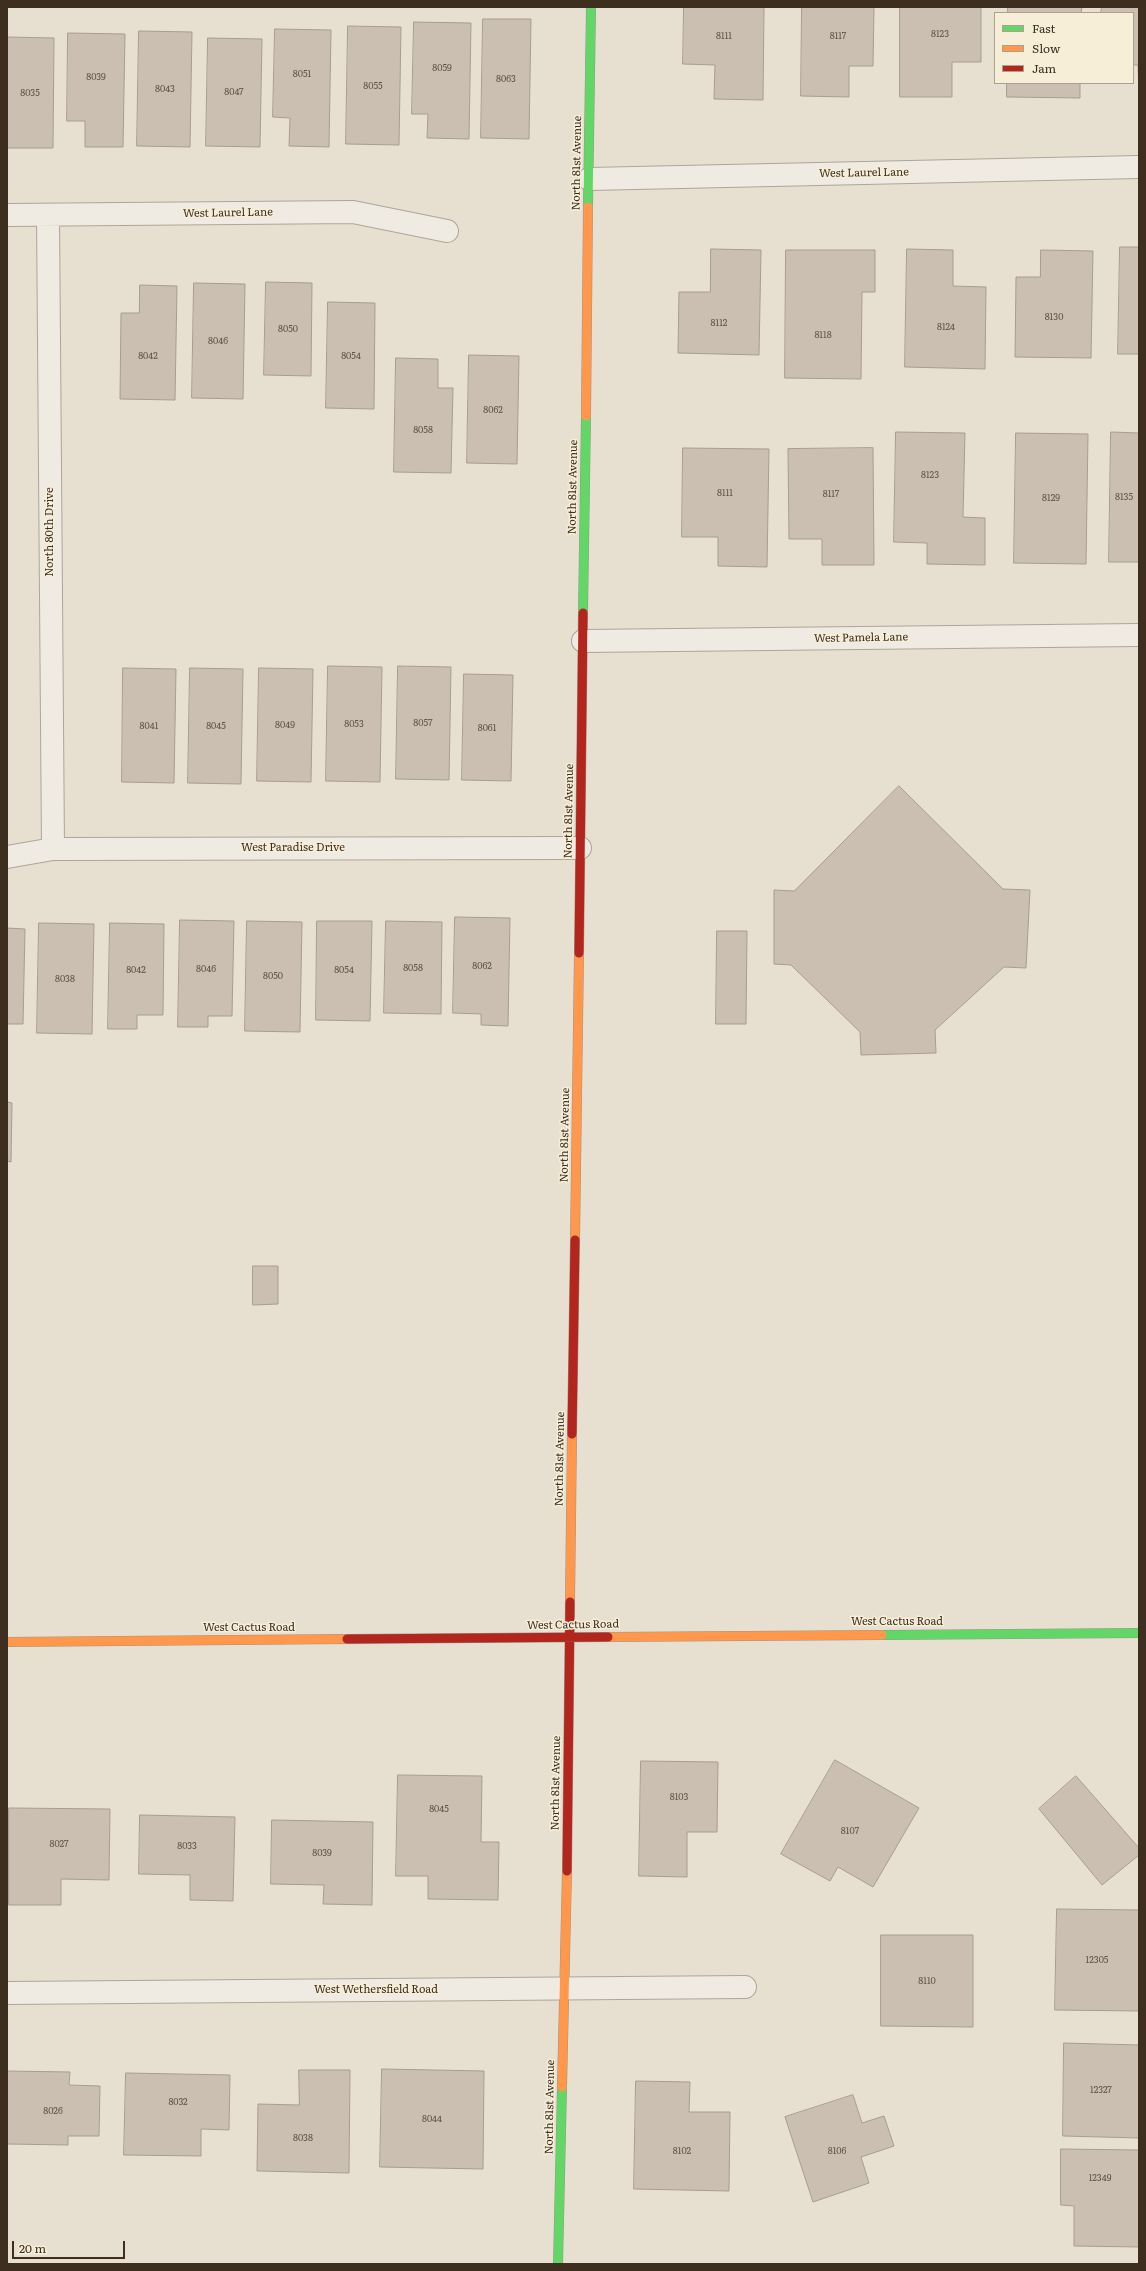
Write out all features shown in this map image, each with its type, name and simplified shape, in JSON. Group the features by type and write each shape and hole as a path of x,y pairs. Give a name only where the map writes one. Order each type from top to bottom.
{"street":[{"name":"North 81st Avenue","path":"558,2264 565,1989 591,7"},
{"name":"West Laurel Lane","path":"589,179 1139,167"},
{"name":"West Laurel Lane","path":"7,215 353,212 447,231"},
{"name":"North 80th Drive","path":"48,215 53,849"},
{"name":"West Pamela Lane","path":"583,641 1139,635"},
{"name":"West Paradise Drive","path":"7,857 53,849 580,848"},
{"name":"West Cactus Road","path":"7,1642 1139,1632"},
{"name":"West Wethersfield Road","path":"7,1993 745,1988"}],"building":[{"path":"684,7 764,7 763,100 714,99 715,65 683,64"},
{"path":"802,7 874,7 873,66 849,66 849,97 801,96"},
{"path":"900,7 981,7 981,62 952,62 952,97 900,97"},
{"path":"1008,7 1082,7 1081,12 1008,12"},
{"path":"1102,7 1139,7 1139,95 1138,65 1134,65 1134,12 1101,12"},
{"path":"483,19 531,19 529,139 481,138"},
{"path":"414,22 471,23 469,139 427,138 428,114 412,114"},
{"path":"348,26 401,27 399,145 346,144"},
{"path":"275,29 331,30 329,147 289,146 290,118 273,117"},
{"path":"139,31 192,32 190,147 137,146"},
{"path":"68,33 125,34 123,147 85,147 85,121 67,121"},
{"path":"7,37 54,38 53,148 7,148"},
{"path":"208,38 262,39 260,147 206,146"},
{"path":"1007,84 1080,84 1080,98 1007,97"},
{"path":"1120,247 1139,247 1139,354 1118,354"},
{"path":"711,249 761,250 759,355 678,353 679,292 710,292"},
{"path":"907,249 953,250 953,286 986,287 985,369 905,367"},
{"path":"786,250 875,250 875,292 862,292 861,379 785,378"},
{"path":"1041,250 1093,251 1091,358 1015,357 1016,277 1040,277"},
{"path":"266,282 312,283 311,376 264,375"},
{"path":"194,283 245,284 243,399 192,398"},
{"path":"140,285 177,286 175,400 120,399 121,313 139,313"},
{"path":"328,302 375,303 374,409 326,408"},
{"path":"469,355 519,356 517,464 467,463"},
{"path":"396,358 438,359 438,388 453,388 451,473 394,472"},
{"path":"896,432 965,433 963,517 985,518 985,565 927,564 927,543 894,542"},
{"path":"1111,432 1139,433 1139,562 1109,562"},
{"path":"1016,433 1088,434 1086,564 1014,563"},
{"path":"683,448 769,449 767,567 718,566 718,537 682,537"},
{"path":"873,448 874,565 822,565 822,539 789,539 788,449"},
{"path":"328,666 382,667 380,782 326,781"},
{"path":"398,666 451,667 449,780 396,779"},
{"path":"123,668 176,669 174,783 122,782"},
{"path":"190,668 243,669 241,784 188,783"},
{"path":"259,668 313,669 311,782 257,781"},
{"path":"464,674 513,675 511,781 462,780"},
{"path":"899,786 1003,889 1030,890 1026,968 1004,967 935,1030 936,1053 861,1055 860,1032 791,965 774,964 774,890 794,891"},
{"path":"455,917 510,918 508,1026 481,1025 481,1014 453,1013"},
{"path":"180,920 234,921 232,1016 208,1016 208,1027 178,1027"},
{"path":"247,921 302,922 300,1032 245,1031"},
{"path":"317,921 372,921 370,1021 316,1020"},
{"path":"386,921 442,922 441,1014 384,1013"},
{"path":"39,923 94,924 92,1034 37,1033"},
{"path":"110,923 164,924 163,1015 137,1015 137,1029 108,1029"},
{"path":"7,928 25,929 23,1024 7,1024"},
{"path":"717,931 747,931 746,1024 716,1024"},
{"path":"7,1102 12,1103 11,1162 7,1161"},
{"path":"253,1266 278,1266 278,1304 253,1305"},
{"path":"835,1760 919,1808 873,1887 838,1867 830,1881 781,1854"},
{"path":"641,1761 718,1762 717,1832 687,1832 687,1877 639,1876"},
{"path":"398,1775 482,1776 481,1842 499,1842 498,1900 428,1899 428,1876 396,1876"},
{"path":"1076,1776 1139,1848 1139,1855 1102,1885 1039,1809"},
{"path":"9,1808 110,1809 109,1880 61,1879 61,1905 9,1905"},
{"path":"140,1815 235,1817 233,1901 190,1900 190,1875 139,1874"},
{"path":"272,1820 373,1822 372,1905 323,1904 324,1885 271,1884"},
{"path":"1057,1909 1139,1910 1139,2011 1055,2010"},
{"path":"881,1935 973,1935 973,2027 881,2026"},
{"path":"1064,2043 1139,2045 1139,2138 1063,2136"},
{"path":"382,2069 484,2071 483,2169 380,2167"},
{"path":"299,2070 350,2070 349,2173 257,2171 258,2104 299,2105"},
{"path":"7,2071 70,2072 69,2085 100,2086 99,2136 68,2136 68,2145 7,2144"},
{"path":"126,2073 230,2075 229,2130 201,2129 201,2156 124,2155"},
{"path":"636,2081 690,2082 689,2112 730,2112 729,2191 634,2189"},
{"path":"853,2095 862,2123 884,2116 894,2146 861,2157 869,2183 813,2202 785,2117"},
{"path":"1061,2149 1139,2150 1139,2247 1074,2246 1074,2206 1061,2205"}],"traffic: fast":[{"path":"588,207 591,7"},
{"path":"583,613 586,416"},
{"path":"882,1635 1139,1633"},
{"path":"558,2264 562,2087"}],"traffic: slow":[{"path":"586,416 588,207"},
{"path":"575,1240 579,953"},
{"path":"570,1602 572,1434"},
{"path":"608,1637 882,1635"},
{"path":"7,1642 347,1639"},
{"path":"562,2087 567,1871"}],"traffic: jam":[{"path":"579,953 583,613"},
{"path":"572,1434 575,1240"},
{"path":"567,1871 570,1602"},
{"path":"347,1639 608,1637"}]}
